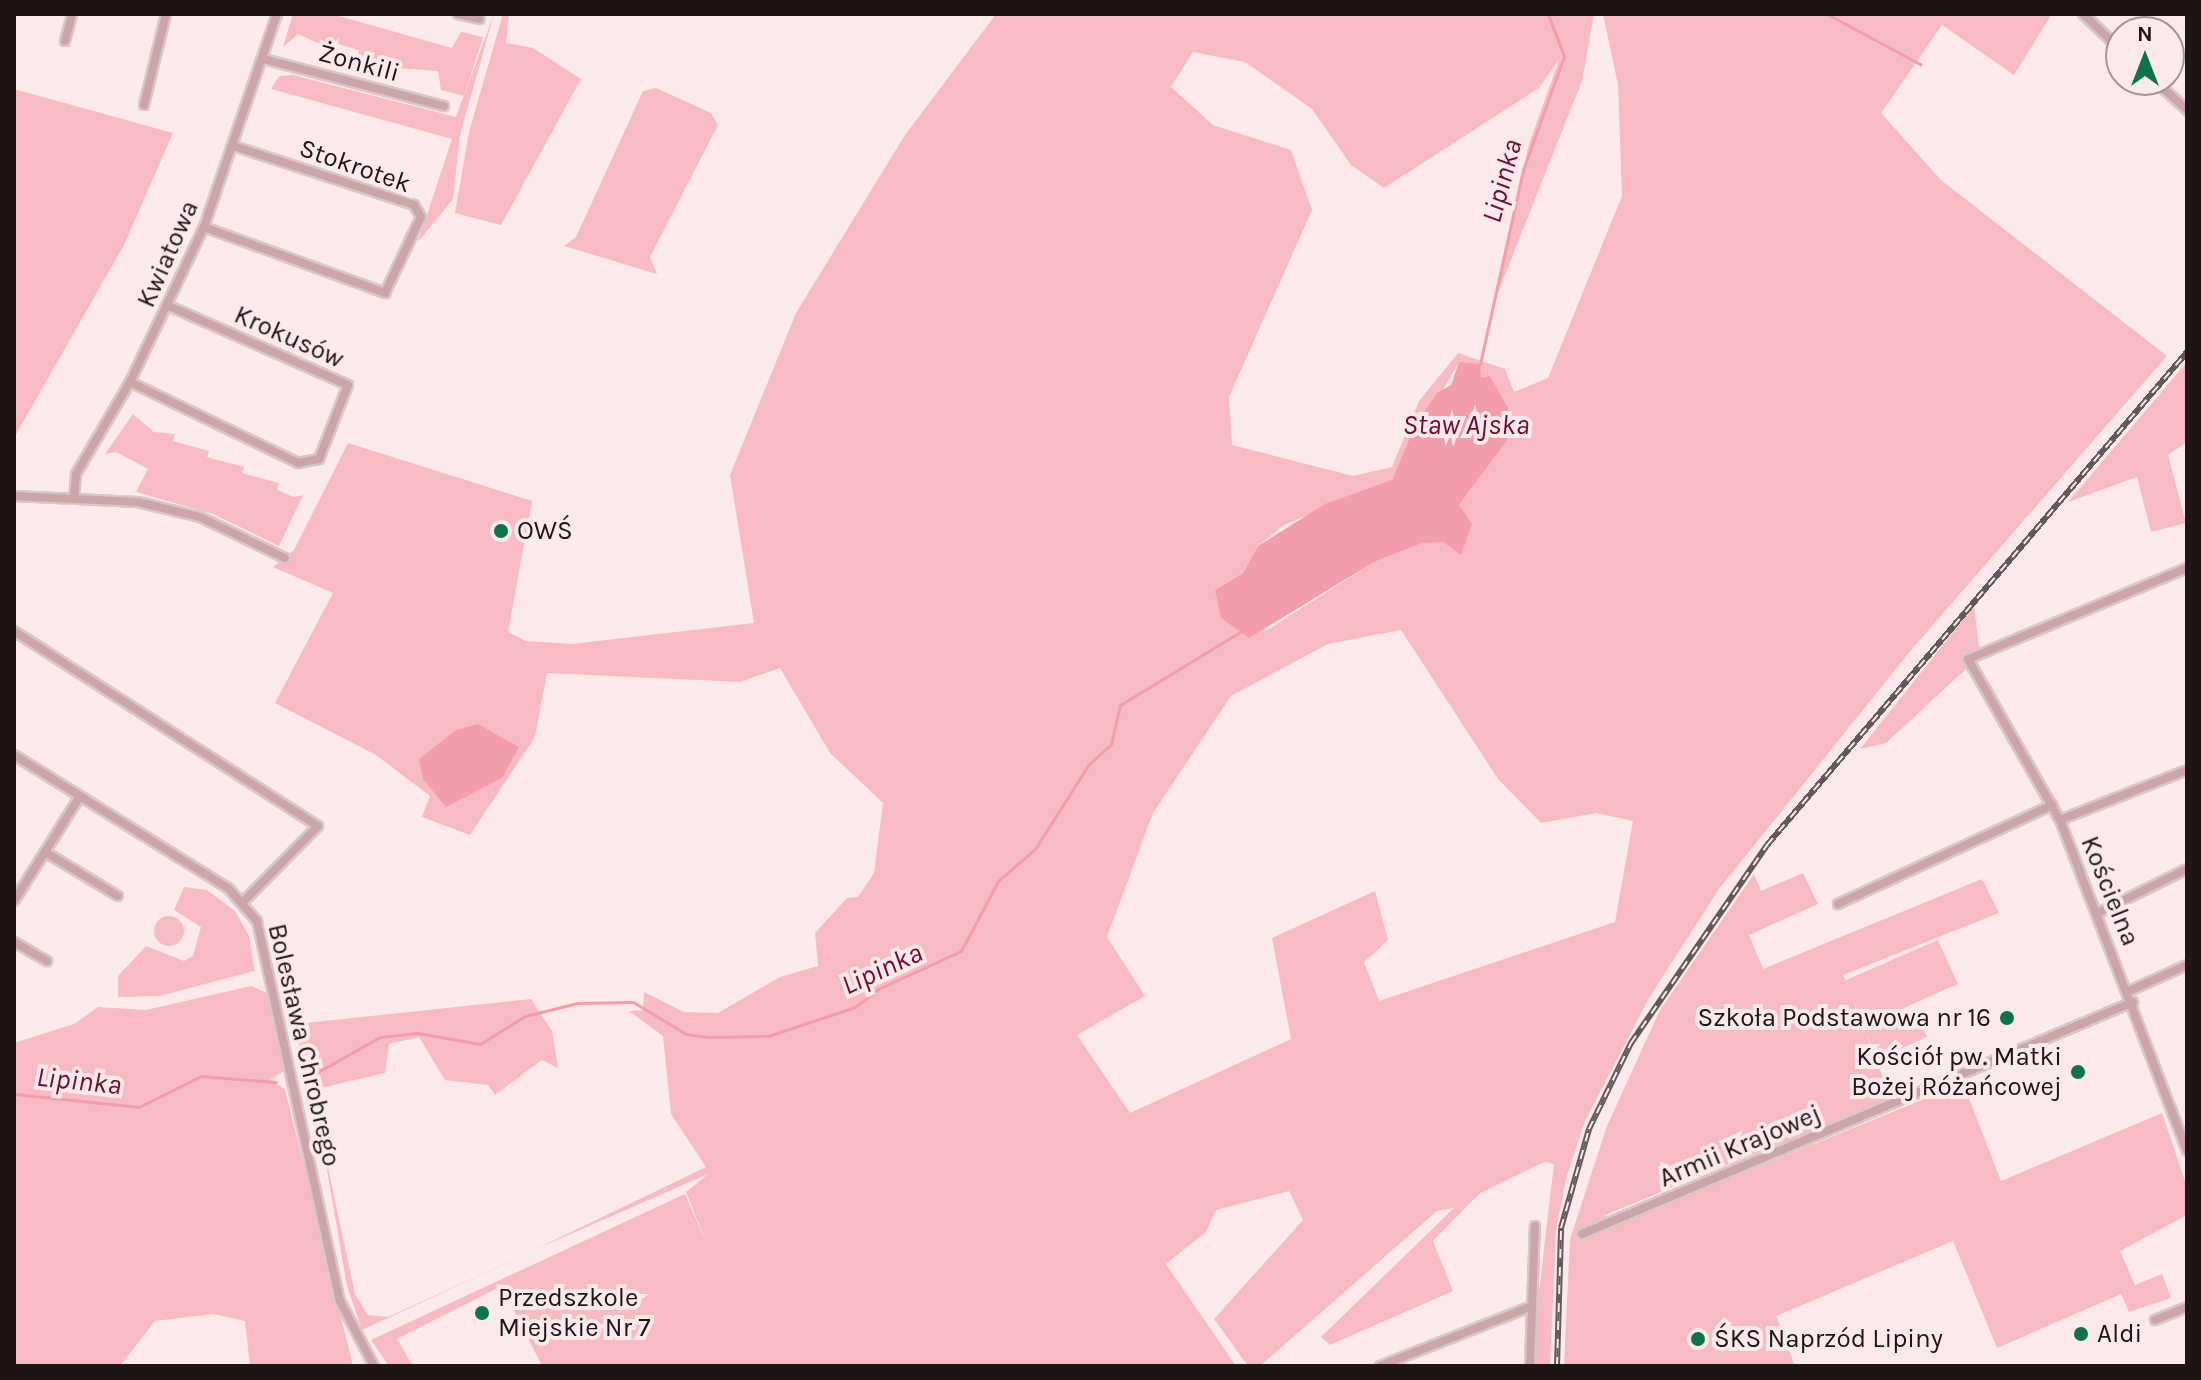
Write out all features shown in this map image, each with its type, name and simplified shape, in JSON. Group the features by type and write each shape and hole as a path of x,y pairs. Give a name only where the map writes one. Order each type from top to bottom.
{"street":[{"path":"65,41 72,14"},
{"path":"144,105 166,14"},
{"name":"Kwiatowa","path":"74,498 76,474 130,382 169,306 204,227 277,14"},
{"path":"458,14 479,19"},
{"path":"2083,14 2105,35"},
{"name":"Żonkili","path":"263,59 444,106"},
{"path":"2172,96 2187,110"},
{"name":"Stokrotek","path":"204,227 385,293 421,217 414,205 234,146"},
{"name":"Krokusów","path":"130,382 298,463 319,459 348,385 169,306"},
{"path":"14,496 138,502 200,517 285,558"},
{"name":"Kościelna","path":"2187,568 1968,659 2060,820 2129,991 2187,1149"},
{"path":"14,631 318,826 243,902"},
{"name":"Bolesława Chrobrego","path":"14,755 243,902 268,953 340,1301 374,1366"},
{"path":"2060,820 2187,770"},
{"path":"14,901 80,796"},
{"path":"1838,904 2052,805"},
{"path":"45,852 118,896"},
{"path":"2098,913 2187,869"},
{"path":"14,942 47,961"},
{"path":"2129,991 2187,965"},
{"name":"Armii Krajowej","path":"1582,1234 2133,1002"},
{"path":"1530,1366 1535,1226"},
{"path":"1380,1366 1530,1307"},
{"path":"2155,1320 2187,1307"}],"shaded area":[{"path":"293,14 332,14 452,48 461,32 483,37 464,96 441,90 438,71 397,68 399,60 378,55 376,62 358,57 359,50 338,44 336,51 298,34 283,47"},
{"path":"494,14 460,135 453,199 418,242 452,139 271,89 279,76 293,75 456,117"},
{"path":"503,14 509,14 506,43 533,48 581,79 501,225 455,213 469,132"},
{"path":"996,14 1594,14 1582,81 1493,305 1529,144 1559,60 1539,88 1384,188 1351,165 1312,109 1245,62 1193,52 1171,87 1213,125 1291,150 1312,210 1229,397 1232,445 1353,476 1392,467 1419,401 1458,353 1505,369 1514,392 1548,378 1622,196 1618,85 1603,14 2052,14 2014,75 1942,25 1881,113 1941,180 2167,356 1912,649 1719,889 1649,998 1585,1121 1566,1179 1556,1230 1550,1366 1535,1366 1533,1342 1554,1164 1544,1162 1479,1194 1433,1241 1453,1291 1330,1345 1321,1337 1454,1208 1437,1211 1260,1366 1248,1366 1214,1319 1303,1220 1289,1191 1216,1210 1206,1232 1166,1264 1236,1366 542,1366 502,1286 397,1339 413,1366 389,1366 371,1340 685,1194 708,1247 686,1192 708,1174 534,1250 706,1167 671,1114 663,1036 629,1011 643,1010 644,992 684,1012 718,1013 780,977 818,966 815,933 847,898 858,897 874,873 883,803 830,753 780,668 740,682 547,673 535,737 470,835 422,817 430,796 376,755 275,703 333,593 273,567 294,550 348,443 532,501 508,632 526,641 572,644 754,623 730,475 796,313 905,135","holes":["1459,362 1481,378 1508,438 1459,505 1461,554 1443,542 1422,542 1374,562 1266,631 1215,590 1243,573 1258,546 1284,525 1392,480","1401,630 1498,779 1541,823 1596,813 1633,821 1615,922 1379,1001 1364,962 1388,940 1375,891 1272,938 1291,1039 1130,1113 1077,1035 1145,996 1107,937 1153,813 1231,696 1328,644"]},
{"path":"656,88 711,113 718,125 650,257 657,274 564,246 576,237 643,91"},
{"path":"14,89 173,133 124,245 14,438"},
{"path":"2187,362 2187,442 2168,455 2186,523 2151,532 2137,477 2068,502"},
{"path":"133,414 154,432 175,434 173,441 209,451 207,457 244,467 242,473 279,483 277,490 294,497 303,495 279,546 213,514 136,492 148,469 116,452 105,454"},
{"path":"1974,606 1980,656 1886,743 1860,749"},
{"path":"1803,873 1818,904 1749,935 1763,969 1982,879 1999,913 1843,975 1846,980 1938,940 1958,984 1865,1025 1853,1000 1865,1030 1915,1009 1927,1037 1878,1059 1866,1034 1891,1098 1605,1215 1609,1228 1963,1083 2001,1181 2162,1113 2187,1187 2187,1215 2120,1251 2135,1285 2162,1274 2171,1298 2129,1312 2121,1294 1997,1348 1953,1241 1776,1316 1795,1366 1564,1366 1570,1239 1607,1126 1660,1010 1754,874 1761,891"},
{"path":"184,887 207,890 235,911 249,936 255,971 159,996 118,997 118,976 146,946 184,961 193,956 201,927 174,910"},
{"path":"169,916 175,917 183,925 183,937 175,945 169,946 163,945 155,937 154,931 155,925 163,917"},
{"path":"251,986 269,994 284,1071 270,1080 285,1089 353,1366 250,1366 245,1321 213,1314 155,1321 120,1366 14,1366 14,1043 74,1024 98,1007 146,1010"},
{"path":"531,999 552,1031 558,1068 542,1060 495,1095 488,1085 445,1080 419,1037 389,1044 385,1073 308,1091 306,1078 316,1075 305,1072 296,1031 306,1023"},
{"path":"321,1135 355,1294 368,1315 388,1317 526,1254 362,1330 347,1286"}],"water":[{"name":"Staw Ajska","path":"1459,362 1480,364 1481,378 1490,376 1508,408 1508,439 1459,505 1472,524 1461,555 1443,542 1422,543 1374,562 1249,638 1221,618 1215,590 1243,573 1258,546 1325,504 1392,480 1415,426 1437,393 1451,385"},
{"path":"478,724 519,747 502,778 446,807 423,779 419,759 456,730"}],"waterway":[{"name":"Lipinka","path":"1480,364 1523,170 1564,56 1548,14"},
{"path":"1827,14 1920,64"},
{"name":"Lipinka","path":"316,1073 380,1037 418,1033 480,1044 525,1016 577,1003 633,1002 686,1034 708,1037 768,1036 855,1007 878,989 961,951 998,881 1035,849 1089,764 1111,744 1120,705 1240,632"},
{"name":"Lipinka","path":"14,1094 139,1107 201,1076 276,1082"}],"railway":[{"path":"1557,1366 1561,1228 1589,1129 1631,1043 1767,845 2187,352"}],"place":[{"name":"OWŚ","path":"501,531"},
{"name":"Szkoła Podstawowa nr 16","path":"2007,1018"},
{"name":"Kościół pw. Matki Bożej Różańcowej","path":"2078,1072"},
{"name":"Przedszkole Miejskie Nr 7","path":"482,1313"},
{"name":"Aldi","path":"2081,1334"},
{"name":"ŚKS Naprzód Lipiny","path":"1698,1339"}]}
